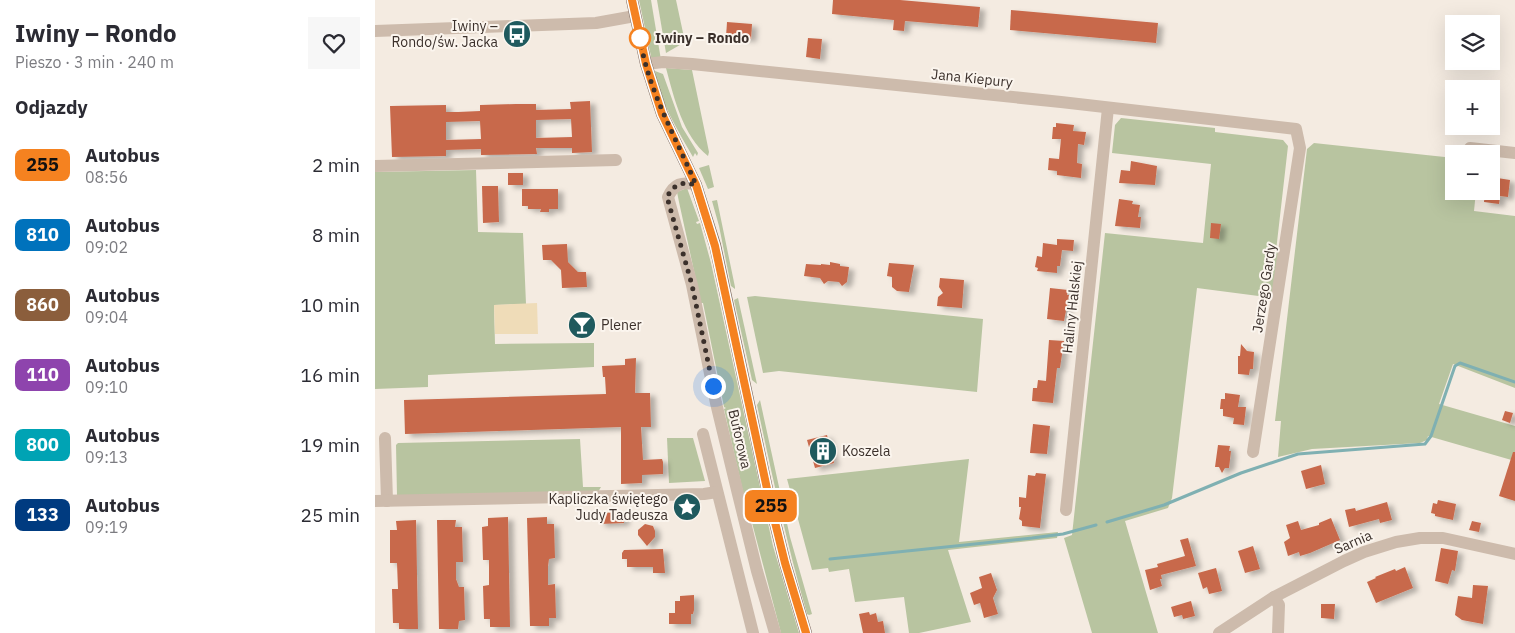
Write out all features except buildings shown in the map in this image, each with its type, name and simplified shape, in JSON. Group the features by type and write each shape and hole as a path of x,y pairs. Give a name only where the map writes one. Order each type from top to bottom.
{"main road":[{"name":"Buforowa","path":"632,0 646,64 662,114 696,185 715,246 769,498 785,563 806,633"}],"street":[{"path":"375,31 587,23 635,16"},
{"name":"Jana Kiepury","path":"646,64 663,62 692,64 1296,129"},
{"name":"Haliny Halskiej","path":"1065,510 1108,108"},
{"name":"Jerzego Gardy","path":"1253,452 1300,148 1296,129"},
{"path":"1500,151 1515,153"},
{"path":"375,166 616,160"},
{"name":"Buforowa","path":"696,185 681,183 674,186 667,197 692,285 738,494 775,633"},
{"path":"703,434 753,633"},
{"path":"385,438 381,501 703,494 717,492"},
{"name":"Sarnia","path":"1219,633 1274,597 1364,552 1408,540 1426,537 1443,538 1515,554"},
{"path":"1274,597 1279,606 1278,633"}],"green space":[{"path":"639,0 651,0 661,60 652,61"},
{"path":"657,0 676,0 685,42 666,53"},
{"path":"666,68 692,70 709,152 708,156 699,148 686,127 676,104"},
{"path":"655,71 663,74 682,127 698,153 697,156 695,153 693,157 670,115 660,92"},
{"path":"1121,118 1215,128 1215,132 1283,140 1288,146 1276,251 1281,252 1274,298 1197,288 1172,498 1168,508 1125,521 1158,633 1092,633 1064,538 1072,535 1105,233 1203,243 1211,164 1112,153 1115,125"},
{"path":"1314,143 1445,157 1445,200 1475,200 1474,211 1515,216 1515,388 1453,364 1439,404 1515,426 1515,461 1428,436 1427,440 1420,443 1312,449 1278,457 1281,421 1275,421 1307,149"},
{"path":"709,165 714,187 708,189 699,168"},
{"path":"476,170 478,232 523,233 526,304 494,305 495,344 594,343 594,367 428,375 428,387 375,389 375,172"},
{"path":"687,188 699,221 696,222 697,224 700,223 711,263 773,546 799,633 781,633 751,519 749,518 677,192"},
{"path":"717,200 735,289 731,286 712,201"},
{"path":"755,296 983,319 977,392 779,371 763,373 747,297"},
{"path":"738,298 757,384 752,380 734,300"},
{"path":"760,400 790,537 812,614 809,615 807,614 786,536 774,484 757,405"},
{"path":"667,438 693,438 705,481 669,483"},
{"path":"580,439 583,487 601,487 598,492 397,496 396,445 398,443"},
{"path":"969,459 959,542 1058,532 1057,538 948,550 971,622 919,633 909,633 904,597 855,602 849,569 829,572 828,568 812,570 787,479"}],"sand":[{"path":"537,303 538,334 495,334 494,305"}],"waterway":[{"path":"1107,522 1164,505 1241,473 1298,454 1425,444 1431,436 1455,366 1460,363 1515,382"},
{"path":"830,559 1032,538 1063,534 1096,525"}],"bus line":[{"name":"255","path":"632,0 646,64 662,114 696,185 715,246 769,498 785,563 806,633"}],"place":[{"name":"Iwiny – Rondo/św. Jacka","path":"517,34"},
{"name":"Iwiny – Rondo","path":"640,38"},
{"name":"Plener","path":"582,325"},
{"name":"Koszela","path":"823,451"},
{"name":"Kapliczka świętego Judy Tadeusza","path":"687,507"}],"route":[{"path":"640,38 662,114 696,185 687,182 681,183 674,186 667,197 692,285 713,386"}]}
